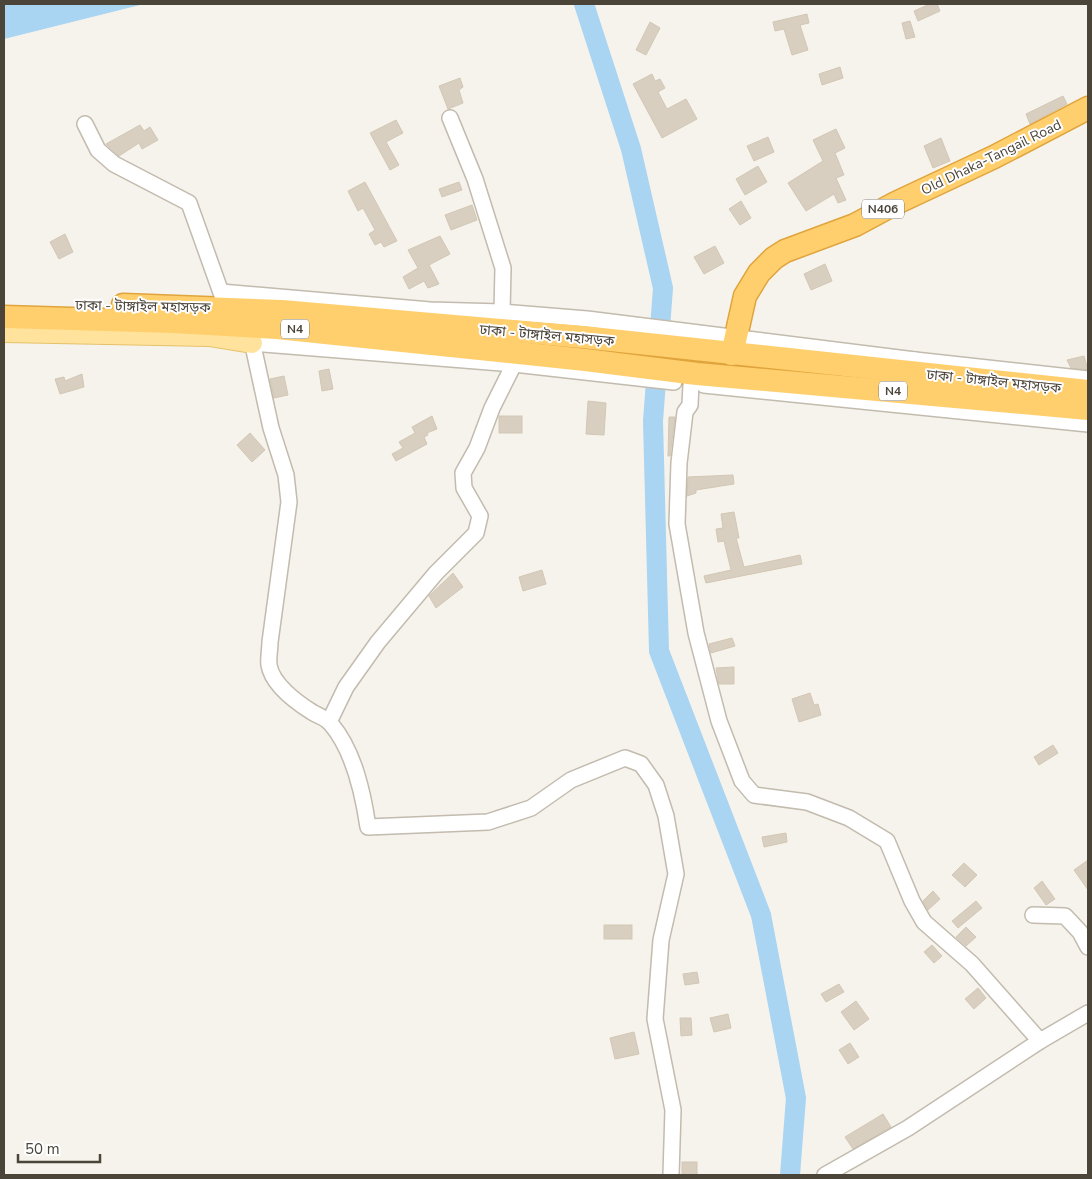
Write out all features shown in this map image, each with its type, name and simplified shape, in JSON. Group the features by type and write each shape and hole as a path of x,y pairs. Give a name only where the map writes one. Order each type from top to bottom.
{"highway":[{"name":"Old Dhaka-Tangail Road","path":"733,345 745,296 759,273 779,254 854,224 1088,109"},
{"name":"ঢাকা - টাঙ্গাইল মহাসড়ক","path":"4,302 223,300 585,328 703,352 733,345 911,366 1088,392"},
{"name":"ঢাকা - টাঙ্গাইল মহাসড়ক","path":"4,317 585,360 694,379"},
{"name":"N4","path":"694,379 822,383 1088,409"}],"main road":[{"path":"4,332 208,336 250,334"}],"street":[{"path":"450,118 475,178 503,268 502,312"},
{"path":"85,124 98,150 114,164 189,203 223,300 502,312 585,328 680,330 733,345"},
{"path":"671,1175 673,1110 655,1019 661,940 676,874 666,816 656,786 641,764 625,758 606,764 571,780 531,808 488,822 368,827 353,763 342,738 330,722 311,711 290,695 274,679 270,665 270,642 289,502 286,475 271,428 250,334 612,377 694,379 1088,424"},
{"path":"330,722 346,687 378,642 436,573 476,533 480,516 464,488 462,473 478,448 492,408 514,364"},
{"path":"911,366 1088,379"},
{"path":"694,379 690,405 686,412 679,463 677,524 696,633 719,721 742,781 754,795 807,802 849,818 887,841 912,901 924,922 972,964 1040,1041"},
{"path":"1033,915 1065,916 1080,932 1088,947"},
{"path":"825,1175 908,1128 1040,1041 1088,1013"}],"water":[{"path":"4,4 144,4 4,39"}],"building":[{"path":"930,4 937,4 940,11 918,21 914,11"},
{"path":"807,14 809,23 800,25 808,50 792,55 784,29 775,31 773,22"},
{"path":"910,21 915,37 906,39 902,23"},
{"path":"650,22 660,28 646,55 636,50"},
{"path":"840,67 843,78 822,85 819,74"},
{"path":"652,74 655,81 660,79 665,88 658,92 667,109 686,99 697,119 662,138 633,84"},
{"path":"460,78 463,87 459,90 463,103 448,109 439,86"},
{"path":"1063,96 1067,104 1030,124 1026,114"},
{"path":"396,120 403,133 386,142 399,165 390,170 370,133"},
{"path":"140,125 144,131 150,127 158,140 142,149 139,143 119,156 106,144"},
{"path":"836,129 845,148 835,153 844,175 836,178 846,200 838,203 834,194 806,211 788,183 823,161 813,140"},
{"path":"768,137 774,152 754,161 747,146"},
{"path":"941,138 950,161 933,168 924,146"},
{"path":"758,166 767,182 745,195 736,179"},
{"path":"365,182 397,241 384,247 381,242 375,245 369,234 375,230 363,208 358,211 348,191"},
{"path":"459,182 462,190 442,197 439,189"},
{"path":"741,201 751,218 740,225 729,209"},
{"path":"472,205 477,220 451,230 445,215"},
{"path":"65,234 73,252 59,259 50,242"},
{"path":"440,236 450,254 429,265 439,284 428,288 424,281 409,289 403,277 418,268 408,250"},
{"path":"715,246 724,263 704,274 694,257"},
{"path":"825,264 832,281 811,290 804,274"},
{"path":"1084,356 1088,370 1071,368 1067,360"},
{"path":"329,369 333,389 322,391 319,371"},
{"path":"82,374 84,387 60,394 55,379 64,377 65,381"},
{"path":"284,376 288,395 274,398 270,379"},
{"path":"588,401 606,403 604,435 586,434"},
{"path":"432,416 437,429 427,433 428,435 424,437 427,444 396,461 392,454 403,448 399,442 415,433 412,427"},
{"path":"499,416 522,416 522,433 499,433"},
{"path":"669,417 675,417 670,456 668,456"},
{"path":"250,433 265,450 252,462 237,445"},
{"path":"733,475 734,484 696,490 696,493 687,496 688,477"},
{"path":"734,512 739,538 736,538 744,567 800,555 802,564 706,583 704,576 731,570 724,541 718,542 716,529 723,528 721,514"},
{"path":"542,570 546,584 523,591 519,577"},
{"path":"453,573 463,587 436,608 429,596"},
{"path":"732,638 735,646 711,653 709,644"},
{"path":"734,667 734,684 719,684 716,668"},
{"path":"810,693 814,705 818,704 821,715 799,722 792,699"},
{"path":"1053,745 1058,753 1039,765 1034,757"},
{"path":"786,833 787,842 764,847 762,837"},
{"path":"1088,860 1088,890 1074,870"},
{"path":"964,863 977,875 965,887 952,875"},
{"path":"1042,881 1055,899 1046,905 1034,888"},
{"path":"933,891 940,899 928,910 923,901"},
{"path":"976,901 982,908 958,928 952,921"},
{"path":"604,925 632,925 632,939 604,939"},
{"path":"966,927 976,937 966,946 956,937"},
{"path":"932,945 942,956 934,963 924,952"},
{"path":"697,972 699,983 685,985 683,974"},
{"path":"839,984 844,992 826,1002 821,994"},
{"path":"978,988 986,998 974,1009 965,999"},
{"path":"856,1001 869,1019 854,1030 841,1012"},
{"path":"728,1014 731,1028 714,1032 710,1018"},
{"path":"680,1018 691,1018 692,1035 681,1036"},
{"path":"634,1032 639,1054 615,1059 610,1038"},
{"path":"850,1043 859,1057 848,1064 839,1050"},
{"path":"883,1114 891,1127 853,1149 845,1137"},
{"path":"682,1162 697,1162 697,1175 682,1175"}],"waterway":[{"path":"584,4 631,149 663,288 653,421 659,651 761,915 796,1098 790,1175"}]}
